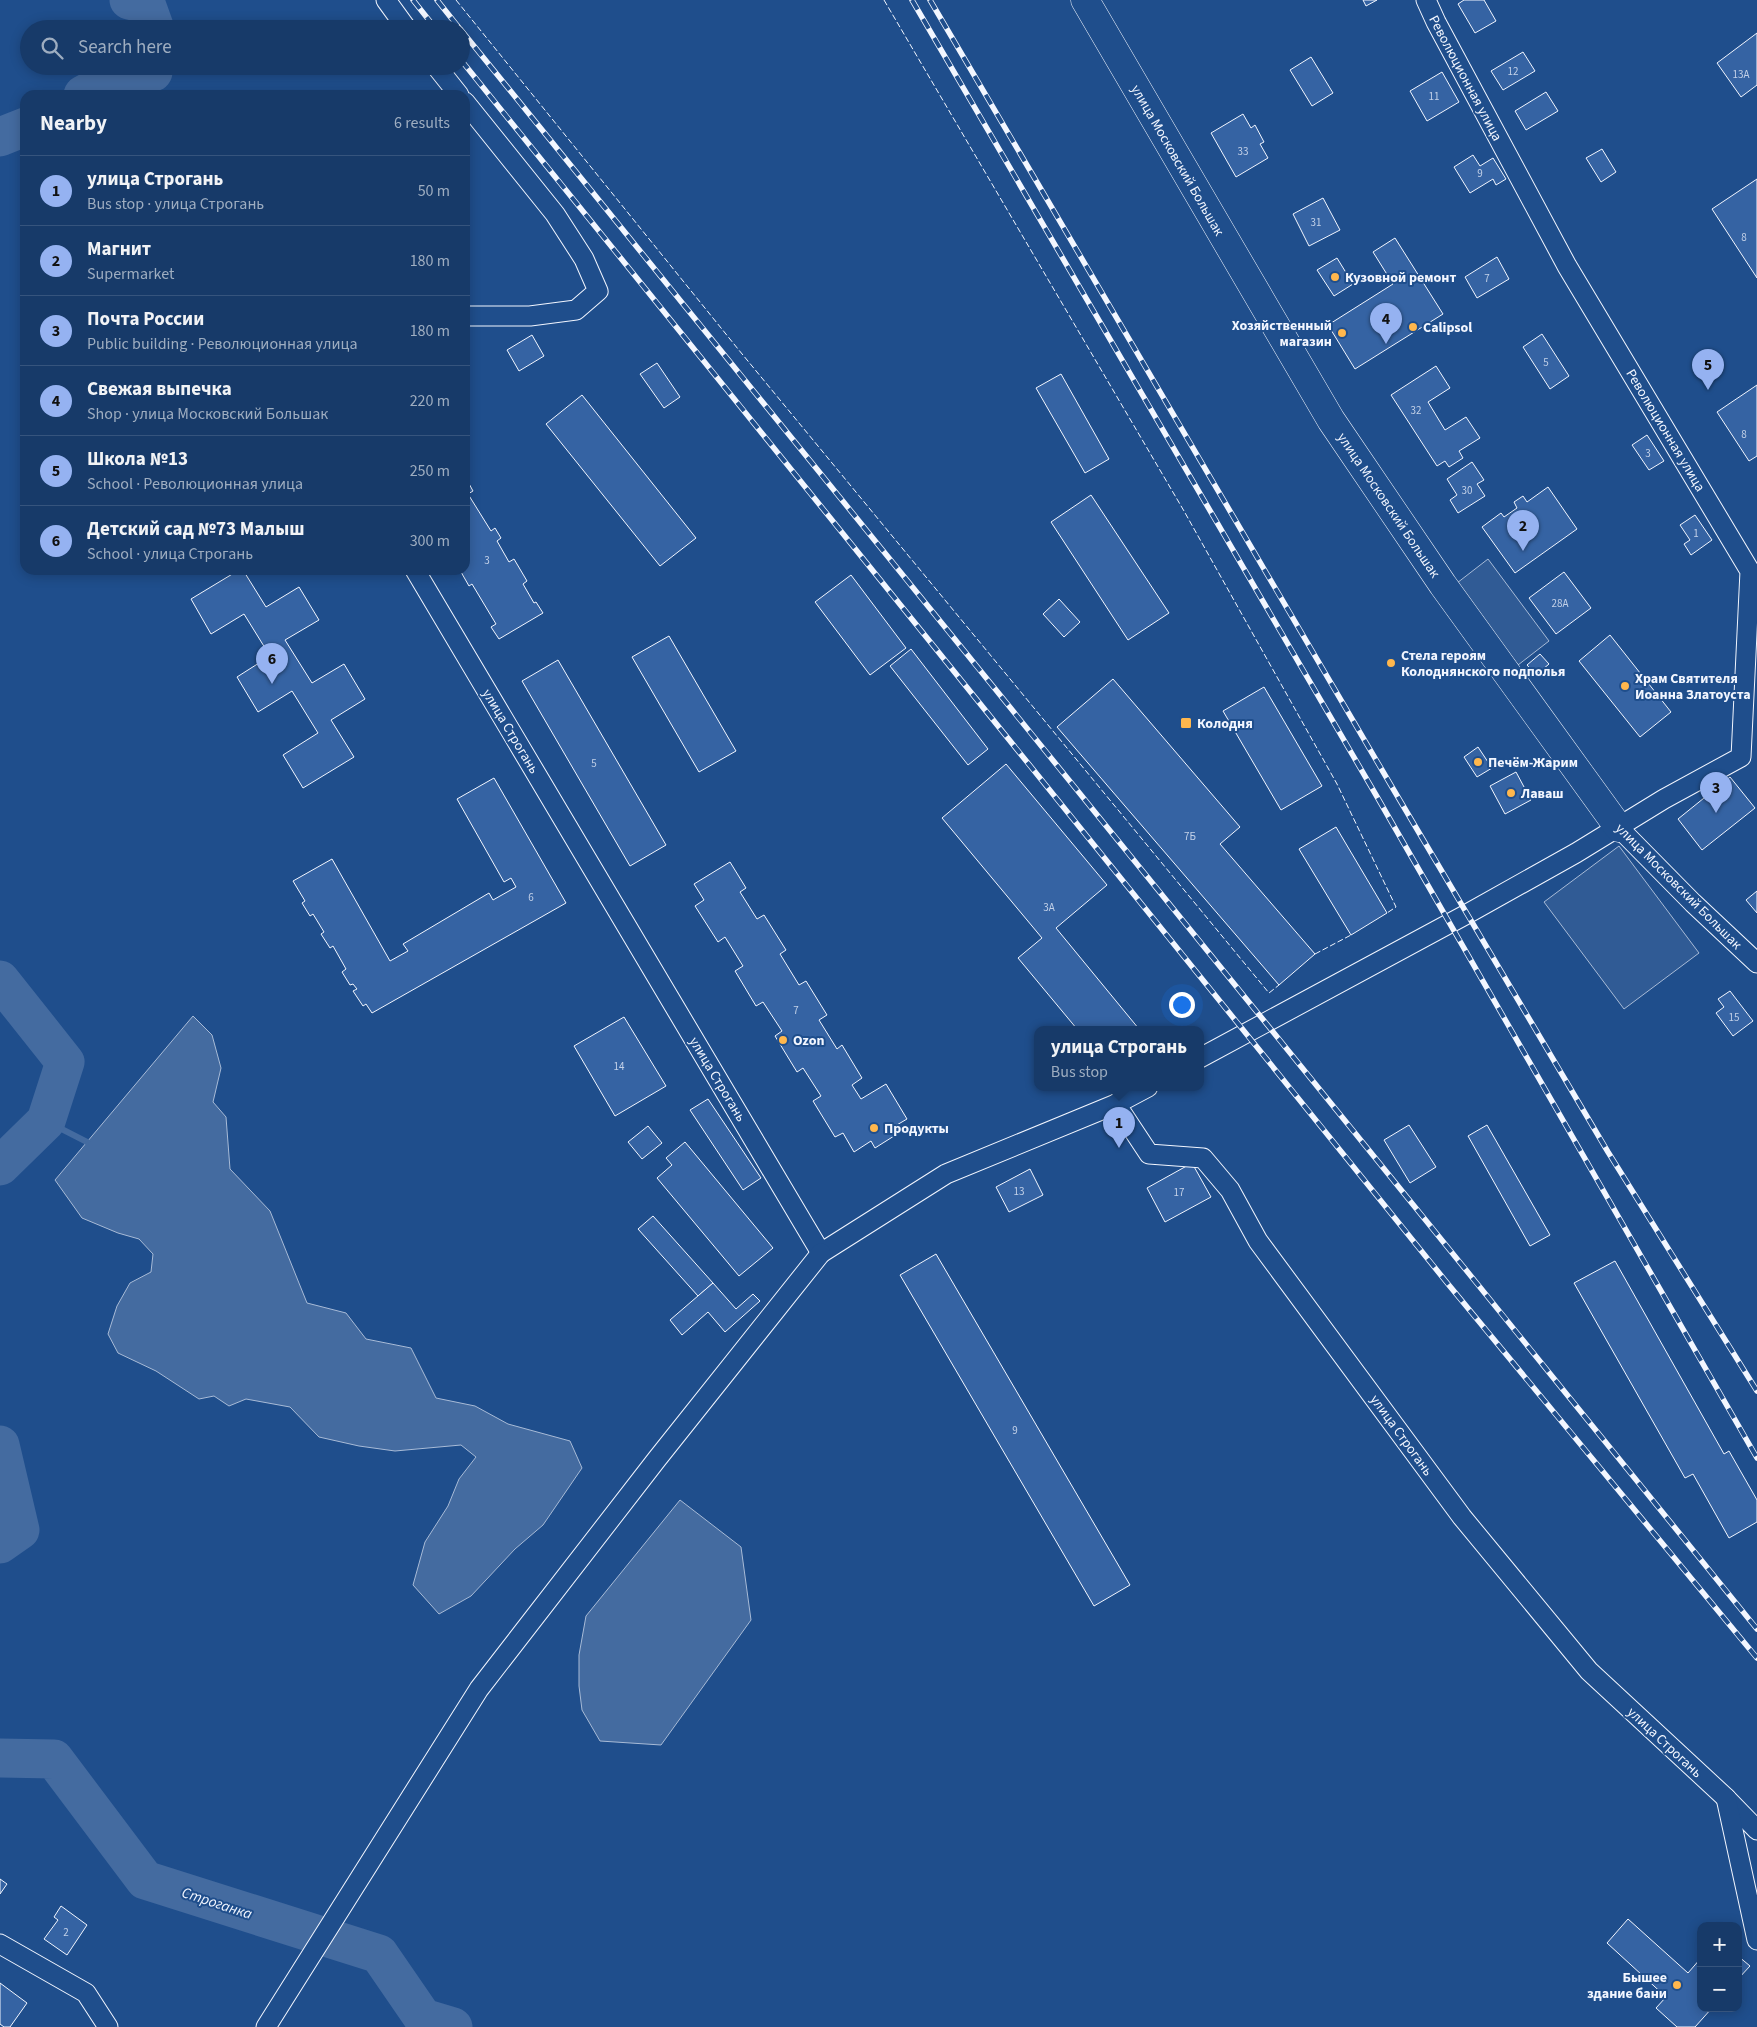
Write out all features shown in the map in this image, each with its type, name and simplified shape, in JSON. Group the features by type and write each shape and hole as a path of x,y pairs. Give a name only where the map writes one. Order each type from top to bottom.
{"street":[{"path":"386,0 401,20"},
{"name":"улица Московский Большак","path":"1085,0 1331,420 1443,585 1619,828 1693,903 1757,963"},
{"name":"Революционная улица","path":"1426,0 1567,266 1750,572 1741,757"},
{"path":"443,75 455,90"},
{"path":"470,108 555,214 584,259 598,290 576,310 530,316 470,316"},
{"name":"улица Строгань","path":"418,575 821,1253"},
{"path":"1204,1056 1467,914 1757,747"},
{"path":"266,2027 479,1689 821,1253 946,1174 1116,1104 1140,1091"},
{"name":"улица Строгань","path":"1116,1104 1149,1154 1203,1158 1230,1190 1258,1241 1468,1524 1589,1672 1726,1798 1757,1830"},
{"path":"1726,1798 1757,1940"},
{"path":"0,1944 86,1993 108,2027"}],"shaded area":[{"path":"1488,559 1549,641 1518,665 1457,583"},
{"path":"1619,846 1699,953 1624,1009 1544,902"},
{"path":"193,1016 212,1035 221,1068 213,1102 226,1117 230,1169 270,1211 307,1303 346,1313 366,1339 411,1348 436,1398 475,1406 508,1424 570,1441 582,1468 543,1525 515,1549 471,1596 439,1614 413,1585 425,1542 448,1506 459,1479 476,1457 461,1445 395,1451 359,1446 319,1437 290,1407 246,1399 229,1406 214,1396 199,1399 156,1371 118,1353 108,1334 117,1306 130,1283 151,1272 153,1254 139,1239 118,1233 82,1218 55,1180"},
{"path":"680,1500 741,1547 751,1620 661,1745 600,1741 582,1710 579,1686 579,1655 586,1616"}],"building":[{"path":"1363,0 1377,0 1366,6"},
{"path":"1464,0 1484,0 1496,21 1475,33 1458,4"},
{"path":"1757,33 1757,85 1741,97 1717,63"},
{"path":"1523,52 1535,71 1503,90 1491,71"},
{"path":"1311,57 1333,93 1312,106 1290,70"},
{"path":"1442,72 1459,102 1427,121 1410,91"},
{"path":"1546,92 1558,111 1526,130 1515,111"},
{"path":"1243,114 1251,128 1255,125 1264,142 1260,144 1268,158 1236,177 1211,133"},
{"path":"1602,149 1616,172 1601,182 1586,158"},
{"path":"1473,155 1480,166 1493,158 1506,179 1496,185 1493,179 1470,193 1454,167"},
{"path":"1757,179 1757,278 1712,209"},
{"path":"1323,198 1340,230 1309,246 1293,214"},
{"path":"1395,238 1443,314 1355,369 1328,325 1393,284 1373,252"},
{"path":"1497,257 1509,279 1477,298 1465,277"},
{"name":"Кузовной ремонт","path":"1337,258 1353,284 1334,296 1317,270"},
{"path":"1542,334 1569,376 1550,389 1523,347"},
{"path":"532,335 544,356 519,371 507,350"},
{"path":"657,363 680,397 664,408 640,374"},
{"path":"1436,366 1450,388 1428,402 1445,430 1466,417 1480,438 1459,451 1463,458 1449,467 1445,461 1437,466 1391,395"},
{"path":"1061,374 1109,459 1085,473 1036,388"},
{"path":"1757,385 1757,456 1749,461 1717,412"},
{"path":"582,395 696,538 660,566 546,424"},
{"path":"1647,435 1664,461 1649,470 1632,445"},
{"path":"1472,462 1484,480 1477,484 1485,496 1458,513 1450,500 1457,495 1447,479"},
{"path":"1548,487 1577,529 1515,573 1482,527 1501,513 1504,517 1517,508 1514,502 1523,496 1527,502"},
{"path":"1091,495 1169,613 1128,640 1051,522"},
{"path":"470,497 491,531 495,528 501,538 497,541 509,562 514,559 527,581 523,584 534,603 536,602 543,613 499,639 491,627 496,624 472,584 469,586 463,575 470,575"},
{"path":"1695,515 1712,540 1691,555 1684,544 1690,540 1680,525"},
{"path":"1564,572 1591,608 1556,634 1529,598"},
{"path":"231,575 246,575 266,607 299,587 319,620 285,640 312,683 344,664 365,699 331,720 354,757 303,788 283,755 318,733 292,691 258,712 237,677 270,656 244,614 211,634 191,599"},
{"path":"851,575 906,648 870,675 815,602"},
{"path":"1059,599 1080,622 1064,637 1043,614"},
{"name":"Храм Святителя Иоанна Златоуста","path":"1610,635 1671,712 1640,737 1579,661"},
{"path":"669,636 736,751 699,772 632,657"},
{"path":"911,649 988,749 968,765 890,666"},
{"path":"1540,654 1549,664 1536,675 1527,665"},
{"path":"558,660 666,845 630,866 522,681"},
{"path":"1113,679 1240,827 1220,844 1315,954 1279,985 1057,727"},
{"path":"1264,687 1322,786 1281,810 1223,711"},
{"name":"Печём-Жарим","path":"1478,747 1492,768 1477,777 1464,757"},
{"path":"1006,764 1107,885 1056,928 1137,1026 1075,1026 1018,958 1042,938 942,818"},
{"name":"Лаваш","path":"1516,772 1531,800 1505,814 1490,786"},
{"path":"1730,777 1755,808 1702,850 1678,819"},
{"path":"494,778 566,903 372,1013 366,1004 363,1006 353,991 357,989 353,984 350,985 342,972 346,969 333,946 330,948 321,934 324,932 313,914 310,916 302,903 305,901 293,881 332,859 390,961 408,951 403,944 489,893 493,900 516,887 511,878 504,882 457,799"},
{"path":"1336,827 1387,913 1351,935 1299,849"},
{"path":"730,862 746,888 740,892 757,919 764,915 786,950 780,954 799,985 806,981 827,1015 819,1020 837,1049 842,1045 862,1078 852,1085 861,1099 886,1084 907,1119 890,1129 894,1136 875,1148 871,1141 854,1152 843,1133 835,1137 813,1101 821,1096 803,1068 797,1072 775,1036 782,1031 763,1002 756,1006 735,971 743,966 725,937 718,942 695,906 704,900 694,884"},
{"path":"1757,891 1757,913 1746,900"},
{"path":"1730,991 1753,1021 1733,1036 1716,1013 1724,1007 1718,999"},
{"path":"624,1017 666,1086 615,1116 574,1046"},
{"path":"708,1099 761,1178 743,1190 690,1110"},
{"path":"1409,1125 1436,1167 1410,1183 1384,1140"},
{"path":"1487,1125 1550,1235 1530,1246 1468,1136"},
{"path":"648,1126 662,1143 642,1159 628,1142"},
{"path":"685,1142 773,1248 739,1276 657,1178 672,1165 666,1158"},
{"path":"1192,1163 1211,1197 1165,1222 1147,1188"},
{"path":"1030,1169 1043,1195 1009,1212 996,1187"},
{"path":"653,1216 713,1283 698,1296 638,1229"},
{"path":"936,1254 1130,1585 1094,1606 900,1275"},
{"path":"1615,1261 1724,1454 1729,1451 1757,1500 1757,1522 1729,1538 1693,1474 1685,1478 1574,1283"},
{"path":"713,1283 736,1309 753,1294 760,1301 725,1332 708,1312 682,1335 670,1320"},
{"path":"0,1879 7,1884 0,1894"},
{"path":"61,1906 87,1925 67,1955 44,1939 58,1920 54,1917"},
{"name":"Бышее здание бани","path":"1628,1919 1688,1973 1697,1963 1697,2012 1708,2012 1695,2027 1677,2027 1656,2008 1666,1997 1607,1943"},
{"path":"1742,1959 1750,1966 1742,1975"},
{"path":"0,1983 27,2003 10,2027 4,2027 0,2024"}],"waterway":[{"name":"Строганка","path":"129,0 146,4 152,20"},
{"name":"Строганка","path":"92,90 107,82 139,75"},
{"name":"Строганка","path":"0,137 20,129"},
{"name":"Строганка","path":"0,980 65,1062 46,1121 0,1166"},
{"path":"46,1121 87,1142"},
{"name":"Строганка","path":"0,1445 20,1530 0,1544"},
{"name":"Строганка","path":"0,1758 54,1759 145,1880 379,1954 423,2018 453,2027"},
{"path":"416,2027 423,2018"}],"railway":[{"path":"413,0 429,20"},
{"path":"437,0 453,20"},
{"path":"912,0 1376,795 1757,1458"},
{"path":"930,0 1608,1152 1757,1391"},
{"path":"470,41 1757,1629"},
{"path":"470,71 1448,1284 1757,1658"}],"fence":[{"path":"456,0 738,349 1269,993 1279,985"},
{"path":"884,0 1184,511 1337,784 1396,907 1387,913"},
{"path":"1315,954 1351,935"}],"place":[{"name":"Кузовной ремонт","path":"1335,277"},
{"name":"Сalipsol","path":"1413,327"},
{"name":"Хозяйственный магазин","path":"1342,333"},
{"name":"Свежая выпечка","path":"1386,344"},
{"name":"Школа №13","path":"1708,390"},
{"name":"Магнит","path":"1523,551"},
{"name":"Стела героям Колоднянского подполья","path":"1391,663"},
{"name":"Детский сад №73 Малыш","path":"272,684"},
{"name":"Храм Святителя Иоанна Златоуста","path":"1625,686"},
{"name":"Колодня","path":"1186,723"},
{"name":"Печём-Жарим","path":"1478,762"},
{"name":"Лаваш","path":"1511,793"},
{"name":"Почта России","path":"1716,813"},
{"name":"Ozon","path":"783,1040"},
{"name":"Продукты","path":"874,1128"},
{"name":"улица Строгань","path":"1119,1148"},
{"name":"Бышее здание бани","path":"1677,1985"}]}
